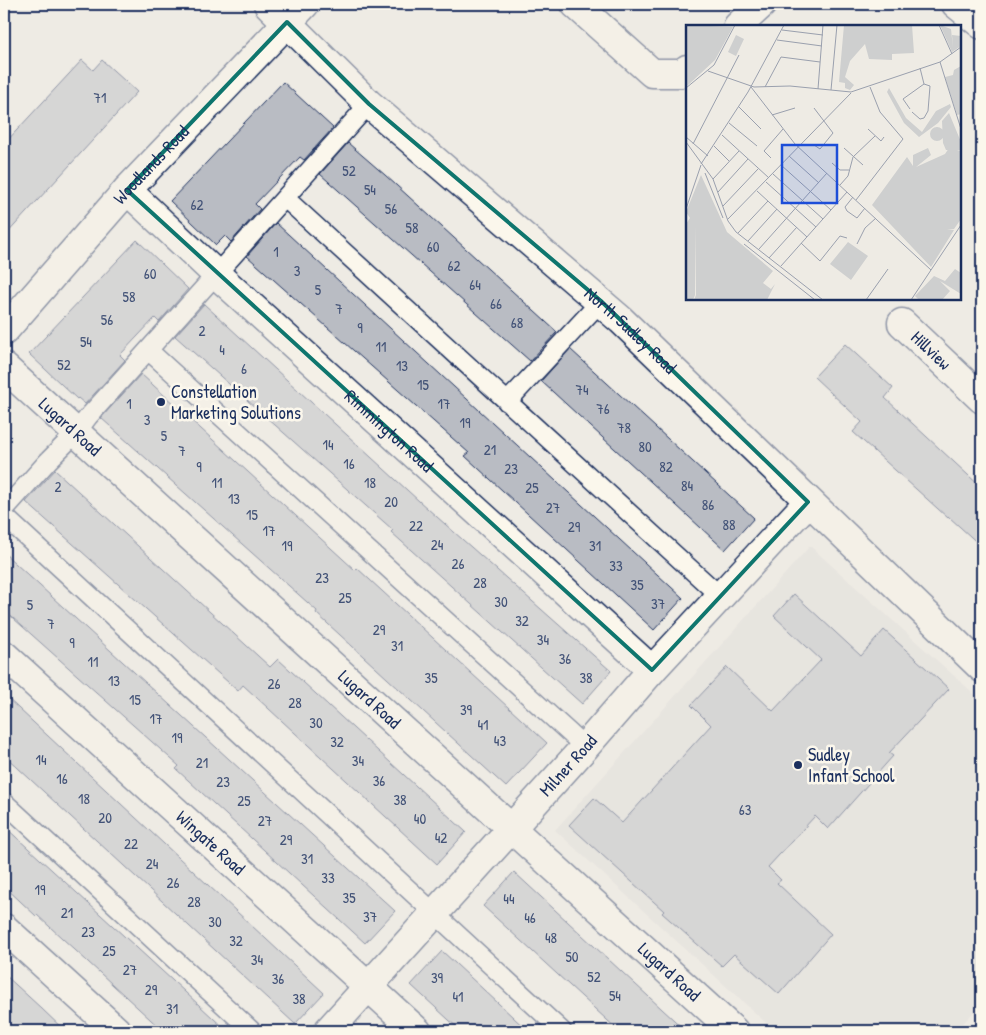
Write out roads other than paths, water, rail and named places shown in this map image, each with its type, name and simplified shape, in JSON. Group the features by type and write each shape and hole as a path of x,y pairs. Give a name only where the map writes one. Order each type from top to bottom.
{"street":[{"path":"575,4 652,73 682,73 686,70"},
{"path":"739,25 762,4"},
{"path":"956,4 982,25"},
{"name":"North Sudley Road","path":"287,10 369,104 601,301 982,668"},
{"name":"Woodlands Road","path":"4,331 287,10"},
{"name":"Rimmington Road","path":"127,190 216,274 652,670"},
{"name":"Hillview","path":"902,324 982,399"},
{"name":"Lugard Road","path":"4,367 734,1031"},
{"name":"Milner Road","path":"328,1031 586,747 652,670 808,502"},
{"name":"Wingate Road","path":"4,654 417,1031"},
{"path":"4,928 117,1031"}],"lane":[{"path":"4,510 76,433 88,417 198,297 216,274 369,104"},
{"path":"285,198 721,597"},
{"path":"507,402 601,301"},
{"path":"148,350 586,747"},
{"path":"4,516 562,1031"},
{"path":"4,802 252,1031"}],"place":[{"name":"Constellation Marketing Solutions","path":"161,402"},
{"name":"Sudley Infant School","path":"798,765"}]}
